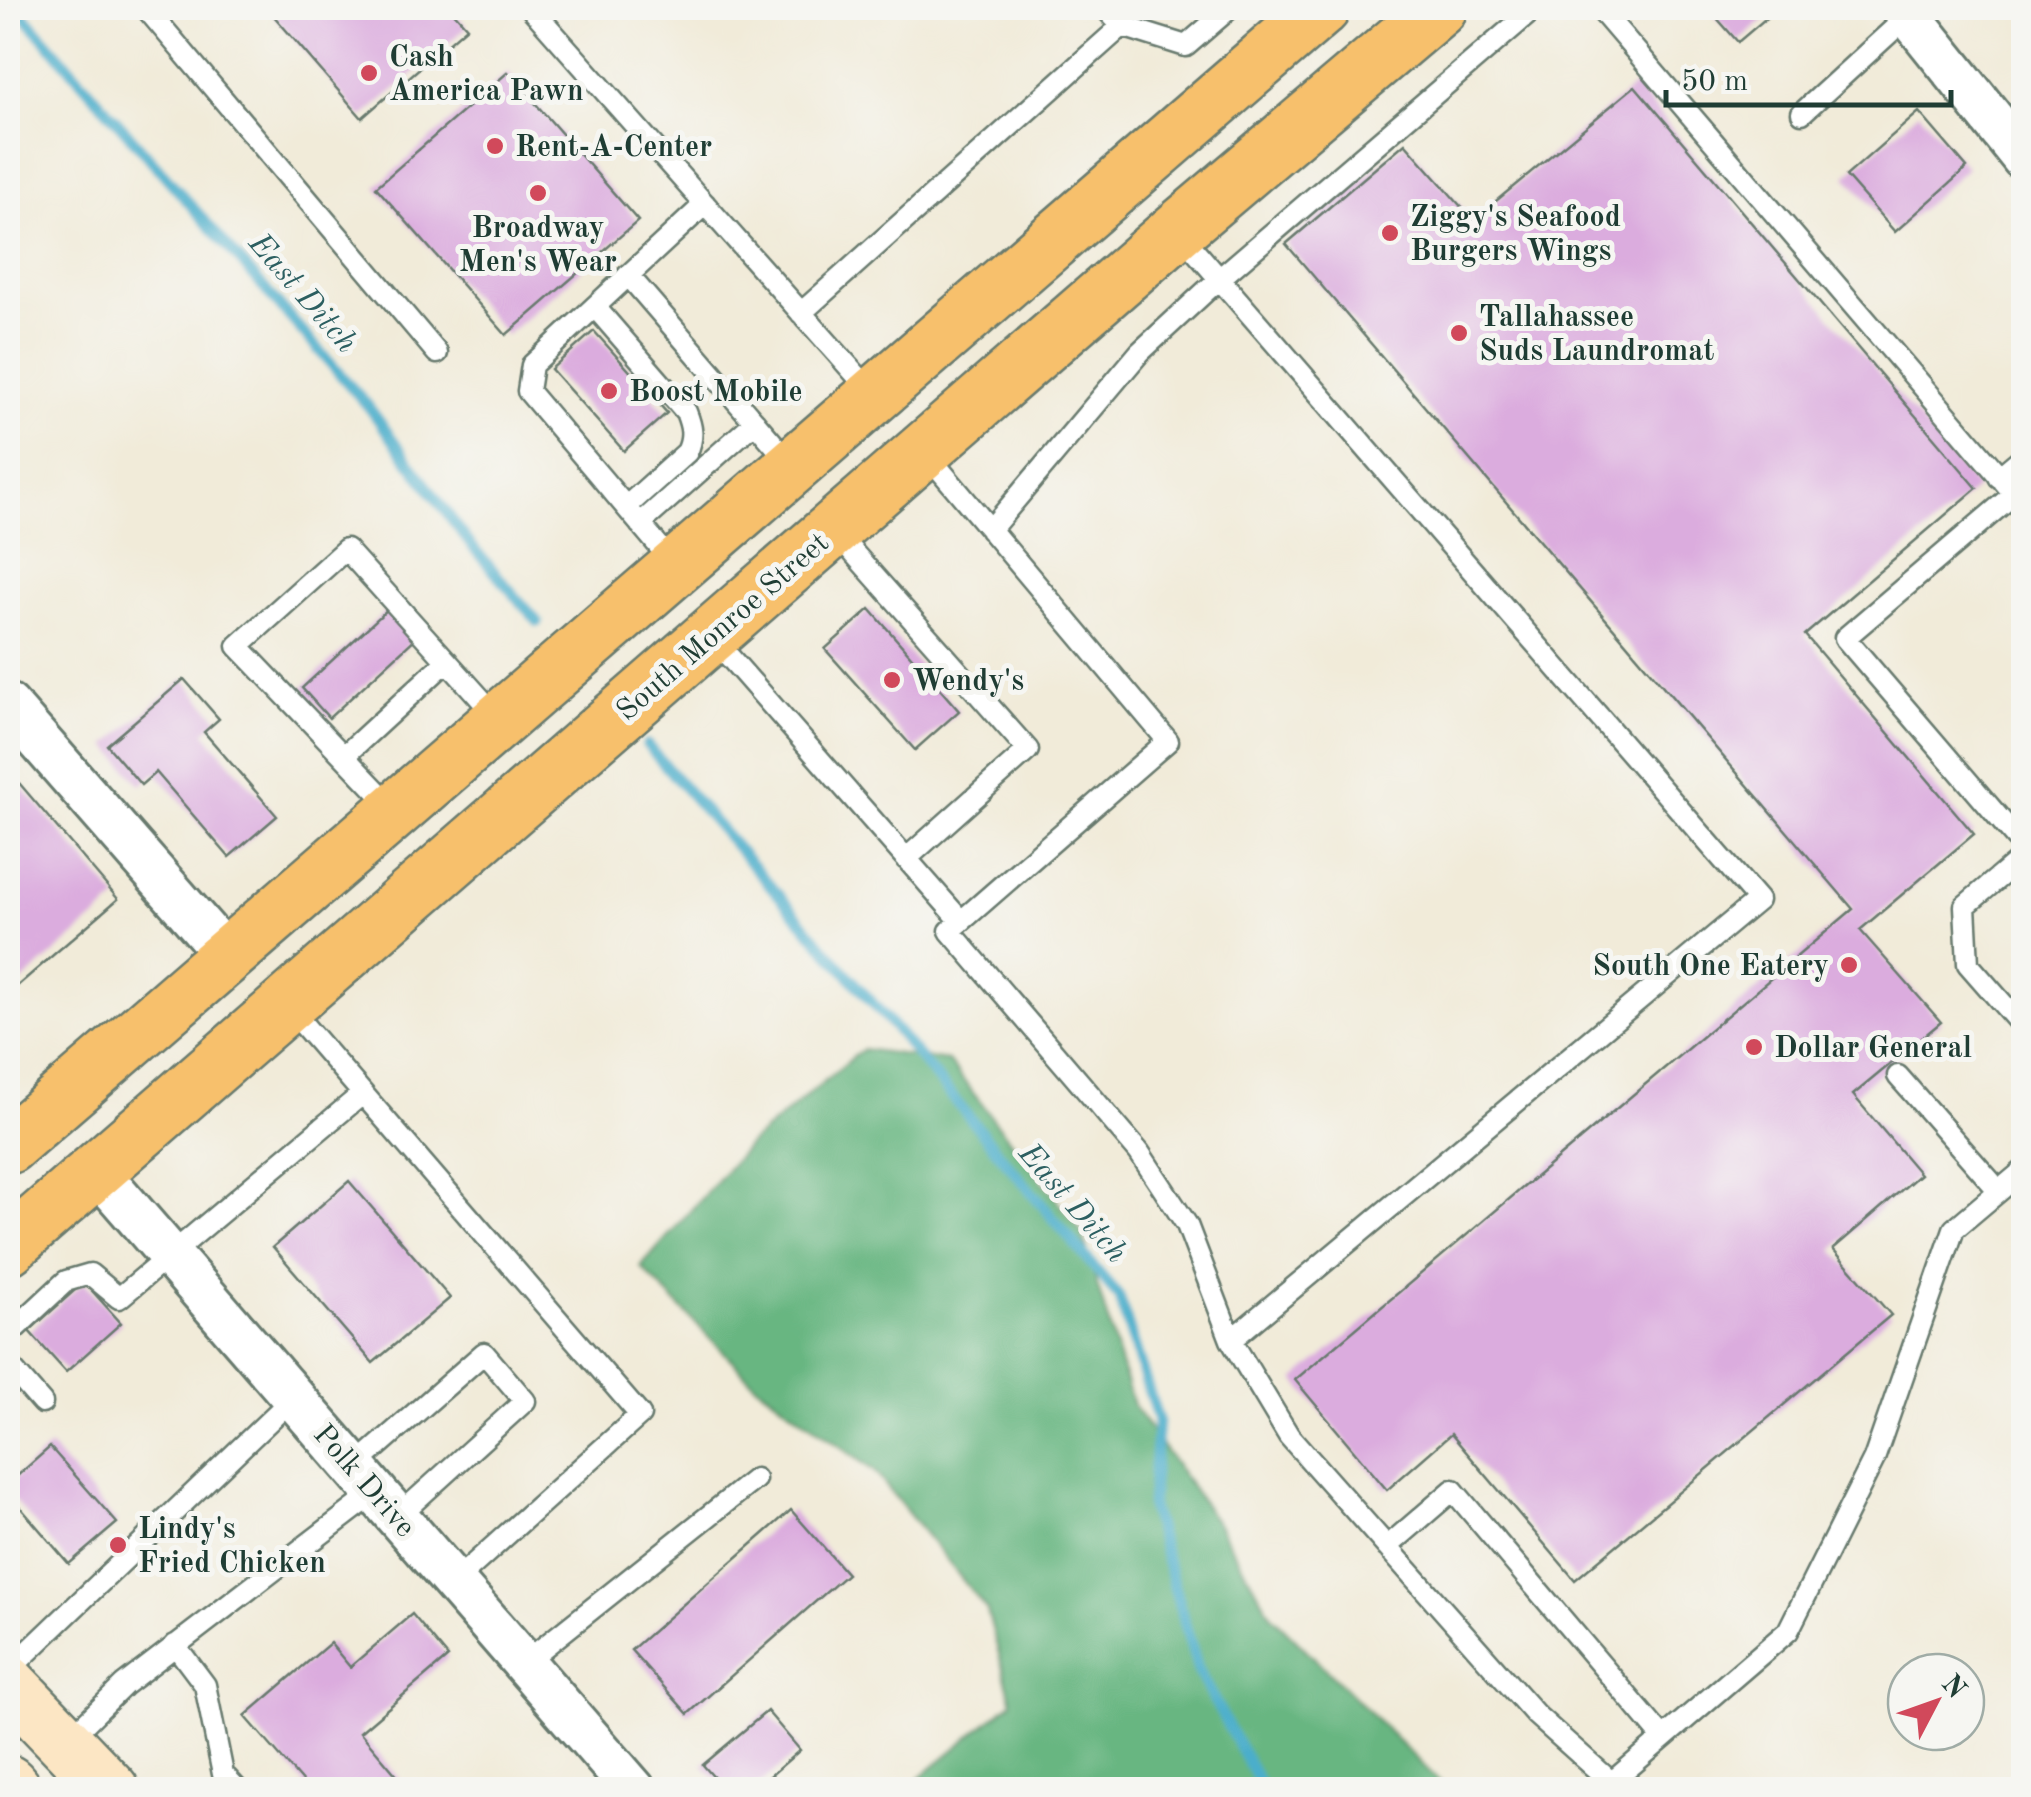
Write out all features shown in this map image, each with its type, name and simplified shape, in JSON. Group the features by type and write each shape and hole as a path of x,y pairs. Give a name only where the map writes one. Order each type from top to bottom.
{"main road":[{"path":"8,1146 1322,8"},
{"name":"South Monroe Street","path":"8,1247 1177,230 1438,8"},
{"path":"874,395 923,451"},
{"path":"283,907 272,951 286,1005"}],"street":[{"path":"1906,11 2024,159"},
{"path":"8,706 227,956"},
{"name":"Polk Drive","path":"96,1170 634,1790"},
{"path":"8,1683 112,1790"},
{"path":"8,1782 14,1790"}],"lane":[{"path":"146,8 437,353"},
{"path":"531,8 874,395"},
{"path":"1105,8 1122,26 1186,46 1230,8"},
{"path":"990,530 1140,352 1219,279 1535,8"},
{"path":"1598,8 2019,500 1845,638 2024,848"},
{"path":"1802,112 1906,11"},
{"path":"801,312 1122,26"},
{"path":"676,566 528,392 532,365 705,204"},
{"path":"1177,230 1758,900 1232,1340"},
{"path":"628,276 793,466"},
{"path":"595,307 686,412 691,424 693,440 688,452 626,507"},
{"path":"640,524 755,422"},
{"path":"923,451 1168,741 950,932 1140,1152 1186,1225 1232,1340 1289,1436 1536,1715 1616,1786 1663,1738 1788,1631 1874,1458 1954,1229 2024,1170"},
{"path":"2000,477 2024,456"},
{"path":"833,529 1028,750 906,859"},
{"path":"396,810 238,646 346,549 499,720"},
{"path":"710,636 961,922"},
{"path":"344,756 447,662"},
{"path":"2024,856 1965,906 1968,964 2024,1028"},
{"path":"286,1005 640,1415 454,1582"},
{"path":"1898,1076 1999,1191"},
{"path":"8,1335 66,1281 90,1274 119,1298 361,1095"},
{"path":"66,1742 124,1686 376,1492 524,1401 484,1353 376,1492"},
{"path":"8,1364 42,1403"},
{"path":"8,1672 294,1396"},
{"path":"524,1663 755,1479"},
{"path":"1387,1546 1453,1490 1663,1738"},
{"path":"175,1646 205,1685 223,1774 238,1790"}],"green space":[{"path":"863,1049 948,1061 1081,1231 1133,1405 1218,1525 1272,1616 1447,1789 906,1789 1012,1702 987,1610 874,1471 754,1383 641,1267 750,1143"}],"building":[{"name":"Cash America Pawn","path":"267,8 450,8 467,27 362,118"},
{"path":"1708,8 1778,8 1738,42"},
{"path":"508,72 638,221 506,335 376,187"},
{"path":"1635,86 1977,488 1805,635 1974,834 1860,930 1941,1022 1853,1095 1920,1174 1833,1249 1891,1315 1575,1580 1451,1434 1387,1490 1295,1380 1853,909 1286,244 1405,143 1473,220"},
{"path":"1919,112 1967,168 1895,232 1846,176"},
{"name":"Boost Mobile","path":"594,331 667,413 624,451 551,369"},
{"path":"390,607 417,637 329,718 302,688"},
{"name":"Wendy's","path":"870,609 959,711 915,750 825,649"},
{"path":"184,679 219,719 204,732 277,816 229,857 156,772 141,785 107,745"},
{"path":"8,770 118,899 8,994"},
{"path":"349,1181 450,1298 373,1363 273,1247"},
{"path":"84,1282 121,1323 66,1372 29,1331"},
{"path":"50,1447 117,1523 69,1564 8,1493 8,1484"},
{"path":"791,1510 847,1574 688,1714 631,1650"},
{"path":"412,1614 448,1657 360,1732 409,1790 299,1790 305,1785 245,1716 330,1643 350,1667"},
{"path":"767,1711 800,1750 754,1790 725,1790 703,1765"}],"waterway":[{"name":"East Ditch","path":"17,8 368,406 470,544 538,622"},
{"name":"East Ditch","path":"647,745 893,1026 1119,1297 1158,1420 1151,1507 1199,1673 1263,1790"}],"place":[{"name":"Cash America Pawn","path":"369,73"},
{"name":"Rent-A-Center","path":"495,146"},
{"name":"Broadway Men's Wear","path":"538,193"},
{"name":"Ziggy's Seafood Burgers Wings","path":"1390,233"},
{"name":"Tallahassee Suds Laundromat","path":"1459,333"},
{"name":"Boost Mobile","path":"609,391"},
{"name":"Wendy's","path":"892,680"},
{"name":"South One Eatery","path":"1849,965"},
{"name":"Dollar General","path":"1754,1047"},
{"name":"Lindy's Fried Chicken","path":"118,1545"}]}
